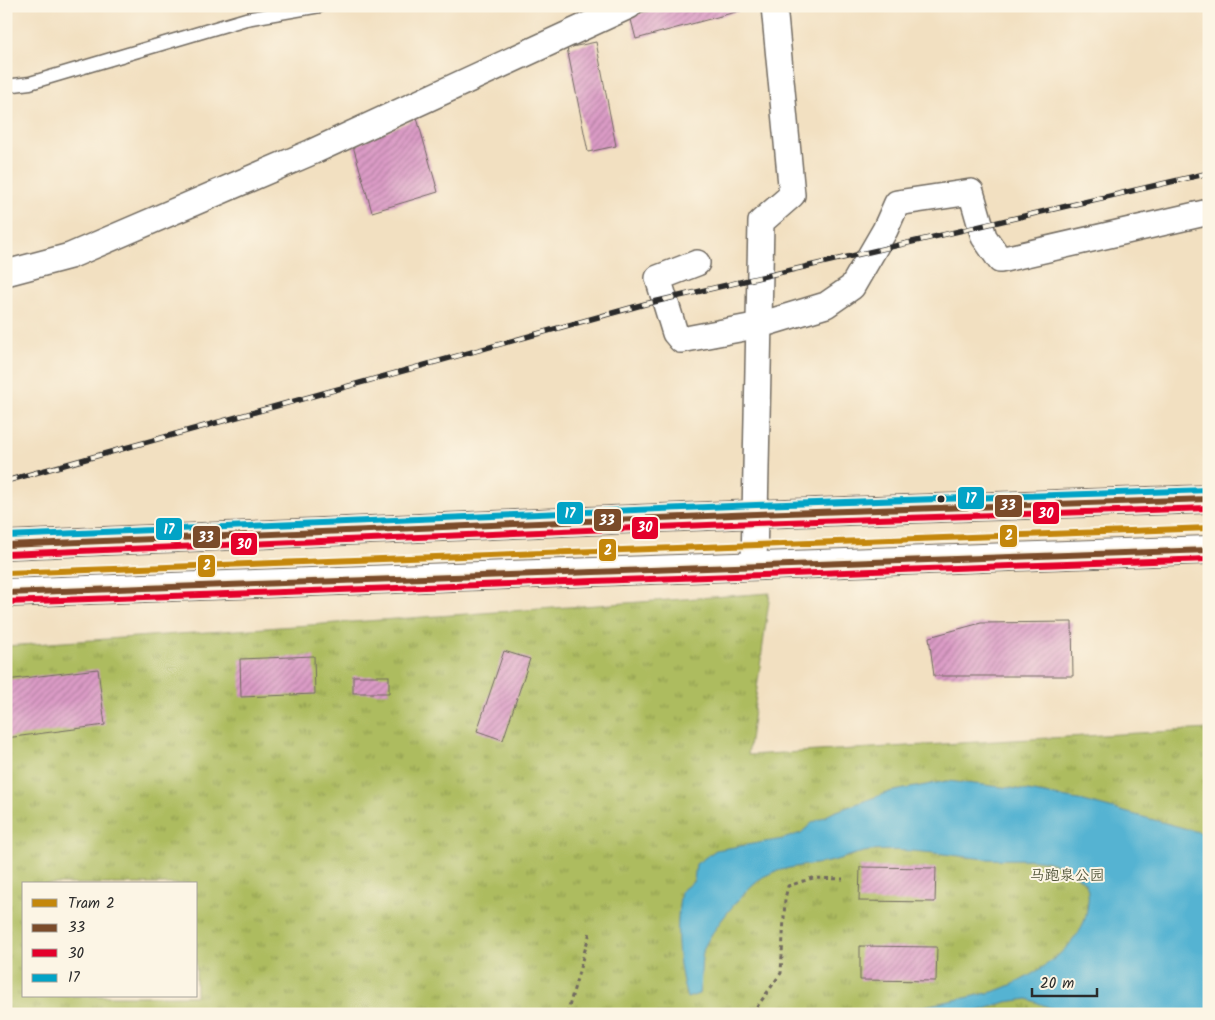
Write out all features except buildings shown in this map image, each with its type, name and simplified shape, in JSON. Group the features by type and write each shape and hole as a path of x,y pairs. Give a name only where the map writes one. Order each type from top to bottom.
{"main road":[{"path":"6,545 756,514 1209,500"},
{"path":"6,593 1209,550"}],"street":[{"path":"6,273 79,252 312,152 629,6"},
{"path":"754,565 761,222 792,195 774,6"},
{"path":"698,262 658,278 675,333 681,340 760,324 826,305 852,287 885,230 897,203 971,192 984,237 1000,260 1209,212"}],"lane":[{"path":"6,86 30,83 246,19 320,6"}],"path":[{"path":"752,1014 781,973 785,899 788,886 813,878 843,879"},
{"path":"567,1014 590,932"}],"green space":[{"name":"马跑泉公园","path":"770,593 748,755 1209,729 1209,1014 6,1014 6,646"}],"water":[{"path":"947,781 1011,788 1084,801 1206,834 1209,840 1209,1014 1066,1014 1028,999 1006,1002 970,1014 903,1014 907,1010 992,992 1020,981 1036,972 1064,950 1076,937 1087,909 1088,889 1083,880 1056,864 1045,861 986,859 899,850 864,852 828,862 780,870 757,881 735,904 711,936 703,952 699,994 687,998 679,958 678,918 681,891 694,881 696,864 716,850 783,839 801,833 812,823 834,812 889,792"}],"railway":[{"path":"6,481 645,304 1209,173"}],"tram line":[{"name":"2","path":"6,573 1209,528"}],"transit line":[{"name":"17","path":"6,536 756,505 1209,490"},
{"name":"33","path":"6,545 756,514 1209,499"},
{"name":"30","path":"6,554 756,523 1209,508"},
{"name":"33","path":"6,593 1209,550"},
{"name":"30","path":"6,602 1209,559"}]}
